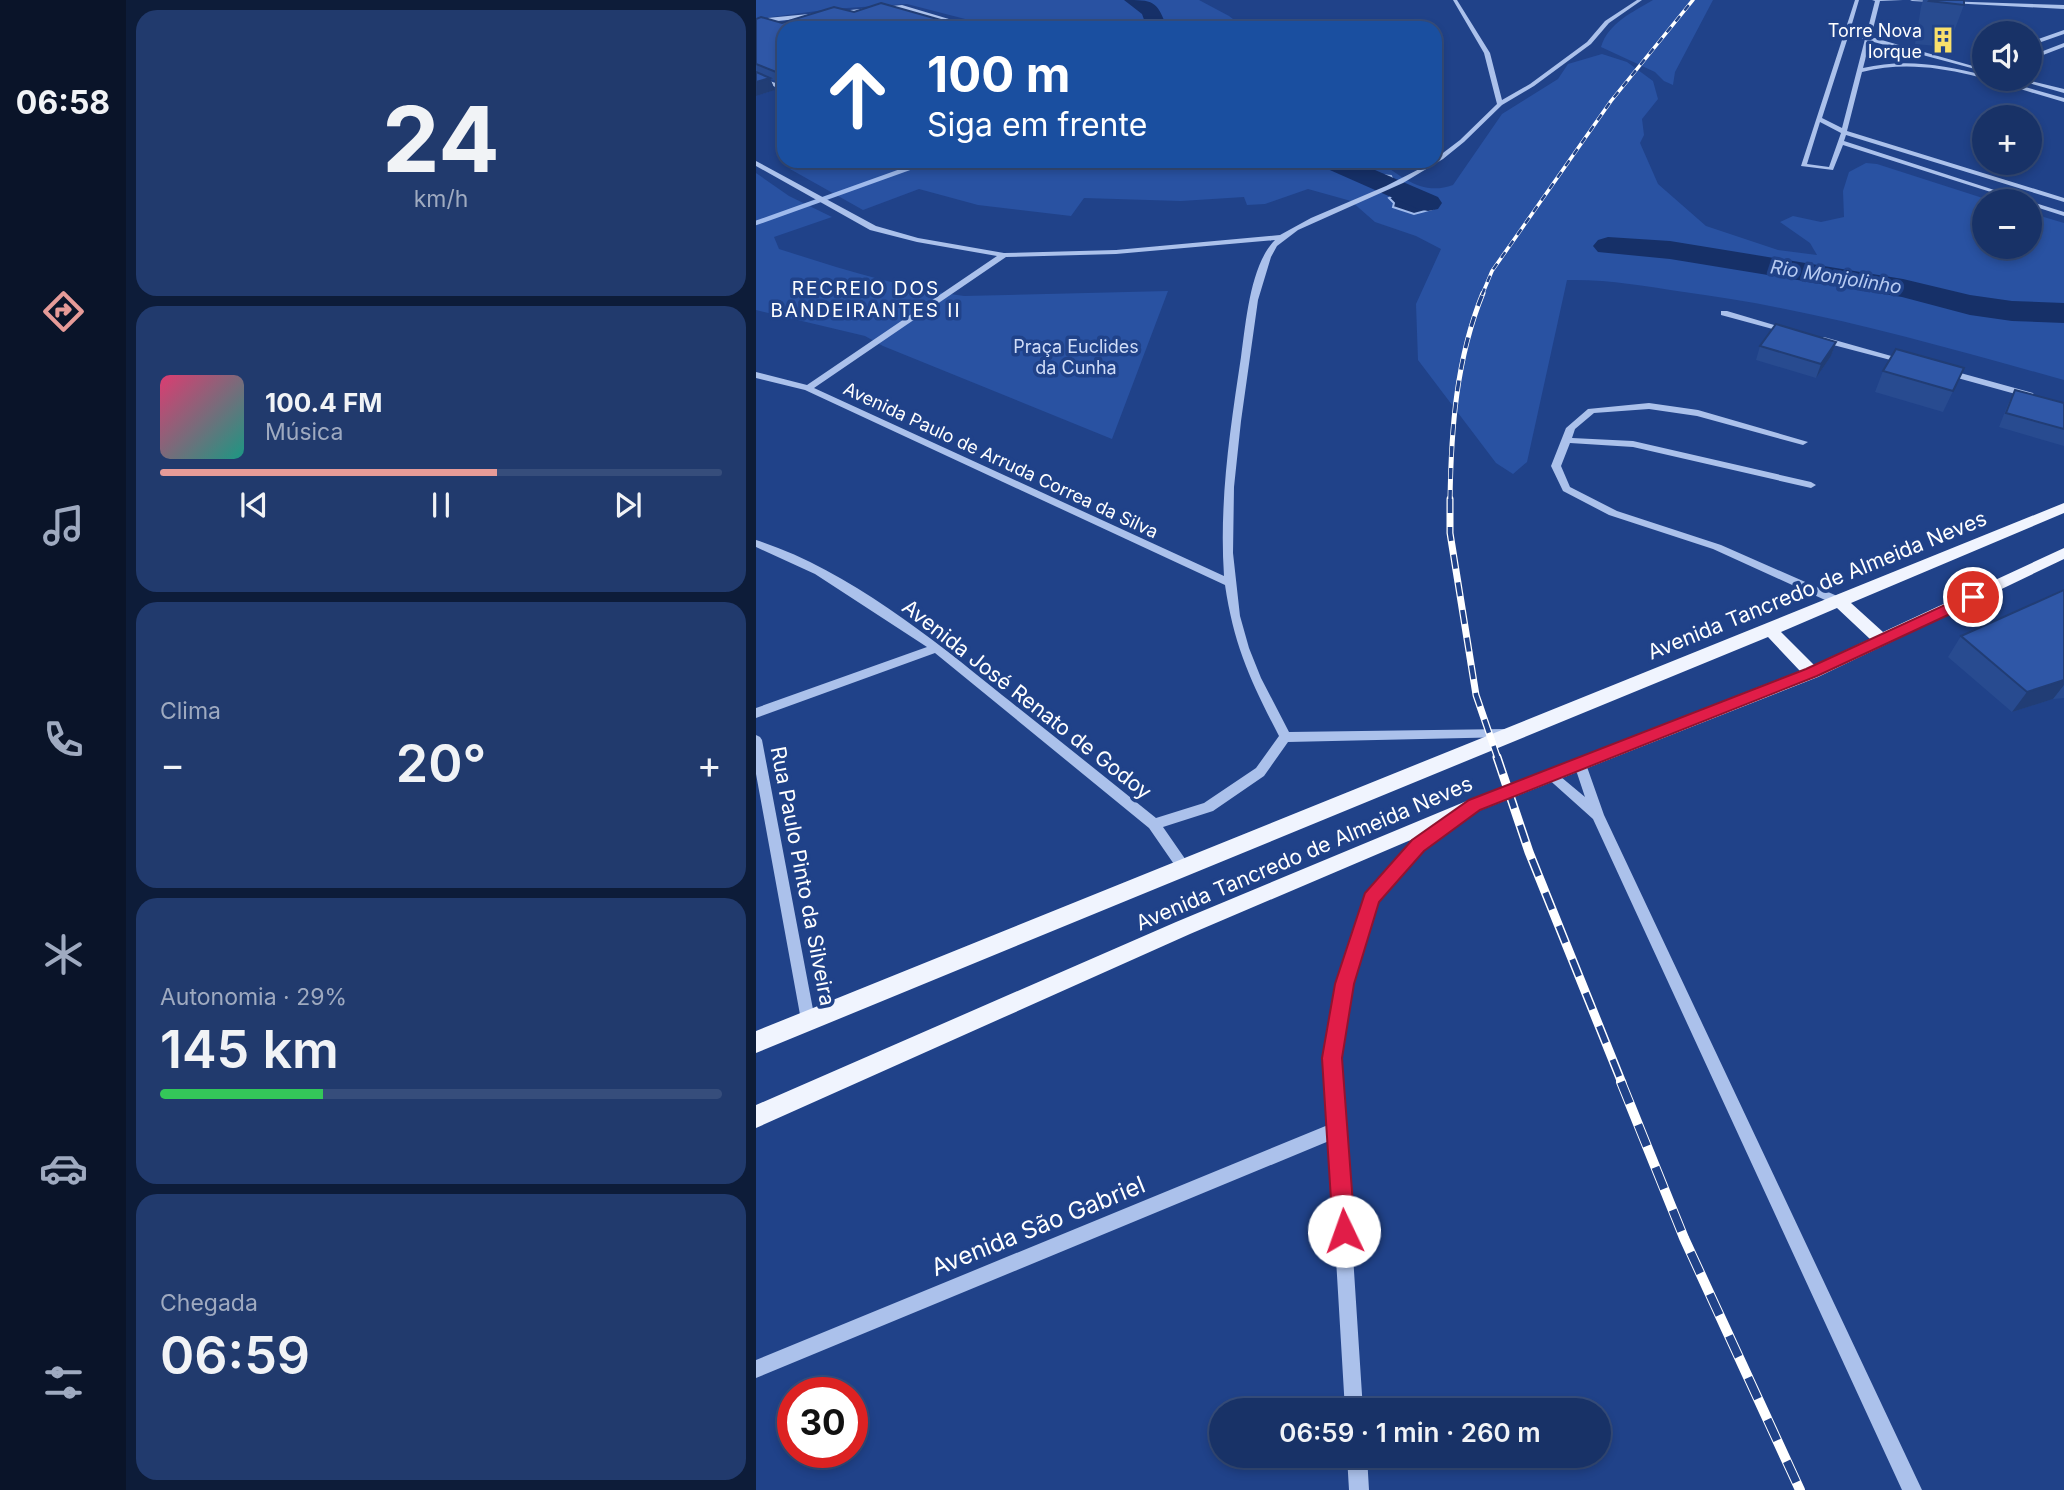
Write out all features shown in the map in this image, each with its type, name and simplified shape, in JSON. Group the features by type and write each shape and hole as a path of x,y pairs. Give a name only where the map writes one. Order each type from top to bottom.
{"main road":[{"name":"Avenida Tancredo de Almeida Neves","path":"756,1042 1183,866 1771,631 2064,508"},
{"name":"Avenida Tancredo de Almeida Neves","path":"756,1117 1184,928 1475,805 1812,673 2064,553"},
{"path":"1840,602 1882,641"},
{"path":"1771,631 1812,673"}],"street":[{"path":"1455,0 1487,54 1500,104"},
{"path":"1442,156 1500,104 1532,85 1589,43 1607,22 1640,0"},
{"path":"1857,0 1820,120 1803,165 1831,169 1844,132 1877,0 1901,0"},
{"path":"1912,0 2064,7"},
{"path":"2037,0 2064,1"},
{"path":"756,21 902,6 952,21"},
{"path":"773,18 781,21"},
{"path":"2042,40 2064,32"},
{"path":"1846,35 1867,38 1972,67"},
{"path":"2042,53 2064,45"},
{"path":"1842,47 1893,46"},
{"path":"1840,55 1862,58"},
{"path":"1859,71 1898,63 1969,75 2064,100"},
{"path":"1954,72 1972,65"},
{"path":"756,78 777,86"},
{"path":"2042,85 2064,91"},
{"path":"1820,120 1844,132 2064,200"},
{"path":"1841,142 1987,189"},
{"path":"756,163 873,228 1003,255 1116,252 1286,236"},
{"path":"1154,824 1208,807 1260,772 1285,737 1254,678 1235,618 1230,583 1228,516 1240,393 1254,295 1274,244 1311,220 1401,182 1425,168"},
{"path":"2042,207 2064,214"},
{"path":"808,388 1003,255"},
{"path":"1724,313 1801,334"},
{"path":"1814,337 1915,364"},
{"path":"1940,370 2040,398"},
{"name":"Avenida Paulo de Arruda Correa da Silva","path":"756,375 808,388 1230,583"},
{"path":"1803,442 1698,413 1649,406 1591,411 1571,428 1556,466 1566,489 1613,513 1717,547 1840,602"},
{"path":"1566,440 1633,444 1811,485"},
{"name":"Avenida José Renato de Godoy","path":"756,543 819,571 937,648 1154,824 1183,866"},
{"path":"756,713 937,648"},
{"name":"Avenida Tancredo de Almeida Neves","path":"1285,737 1509,734"},
{"name":"Rua Paulo Pinto da Silveira","path":"756,740 808,1020"},
{"path":"1580,764 1598,816 1912,1490"},
{"path":"1552,776 1598,816"},
{"path":"1353,1398 1332,1058 1345,984 1371,898 1418,846 1475,805"},
{"name":"Avenida São Gabriel","path":"756,1368 1338,1129"},
{"path":"1358,1468 1359,1490"}],"green space":[{"path":"756,0 1199,0 1236,21 973,21 907,4 832,9 756,19"},
{"path":"1653,0 1713,0 1675,72 1673,85 1655,72 1601,47 1615,25"},
{"path":"1602,54 1627,62 1653,81 1658,99 1642,119 1644,135 1640,143 1658,184 1706,226 1778,250 1817,255 1810,243 1780,222 1793,216 1821,222 1844,217 1843,191 1849,172 1866,163 1877,164 1972,195 1972,259 2042,259 2042,217 2064,223 2064,380 1876,329 1780,308 1626,283 1567,280 1527,462 1513,474 1496,463 1418,360 1416,304 1441,249 1416,236 1375,222 1351,201 1308,189 1265,204 1247,205 1244,197 1181,201 1084,198 1071,216 978,205 919,189 863,210 790,169 1389,168 1423,187 1442,188 1453,185 1502,114 1558,79 1568,64"},
{"name":"Praça Euclides da Cunha","path":"756,173 789,196 832,217 774,237 779,249 847,270 893,283 964,296 1168,291 1112,439 883,346 865,336 756,310"}],"shaded area":[{"path":"1340,168 1368,168 1380,175 1391,176 1394,183 1384,188 1369,184"},
{"path":"1398,193 1436,203 1433,209 1414,214 1393,207 1394,203 1389,198"}],"building":[{"path":"1964,0 1964,5 1929,1"},
{"path":"881,3 944,21 788,21 834,7 854,12"},
{"path":"761,17 777,22 777,72 756,64 756,19"},
{"path":"756,72 770,78 756,82"},
{"path":"1776,324 1836,342 1821,364 1760,346"},
{"path":"1896,349 1964,368 1953,391 1883,371"},
{"path":"2015,390 2064,403 2064,429 2006,413"},
{"path":"2064,590 2064,680 2027,692 1961,636"}],"waterway":[{"path":"1134,0 1151,11 1155,21"},
{"path":"756,223 909,168"},
{"path":"1348,168 1428,203"},
{"name":"Rio Monjolinho","path":"1608,246 1670,250 1903,288 1970,305 2012,311 2064,313"}],"railway":[{"path":"1482,295 1492,271 1611,101 1693,0"},
{"path":"1450,501 1452,448 1461,369 1483,293"},
{"path":"1450,501 1450,533 1476,695 1498,759"},
{"path":"1497,757 1529,852 1622,1083"},
{"path":"1621,1082 1684,1238 1800,1490"}],"place":[{"name":"Torre Nova Iorque","path":"1943,40"}],"district":[{"name":"RECREIO DOS BANDEIRANTES II","path":"866,299"}],"route":[{"path":"1344,1231 1332,1058 1345,984 1371,898 1418,846 1475,805 1812,673 1973,597"}]}
